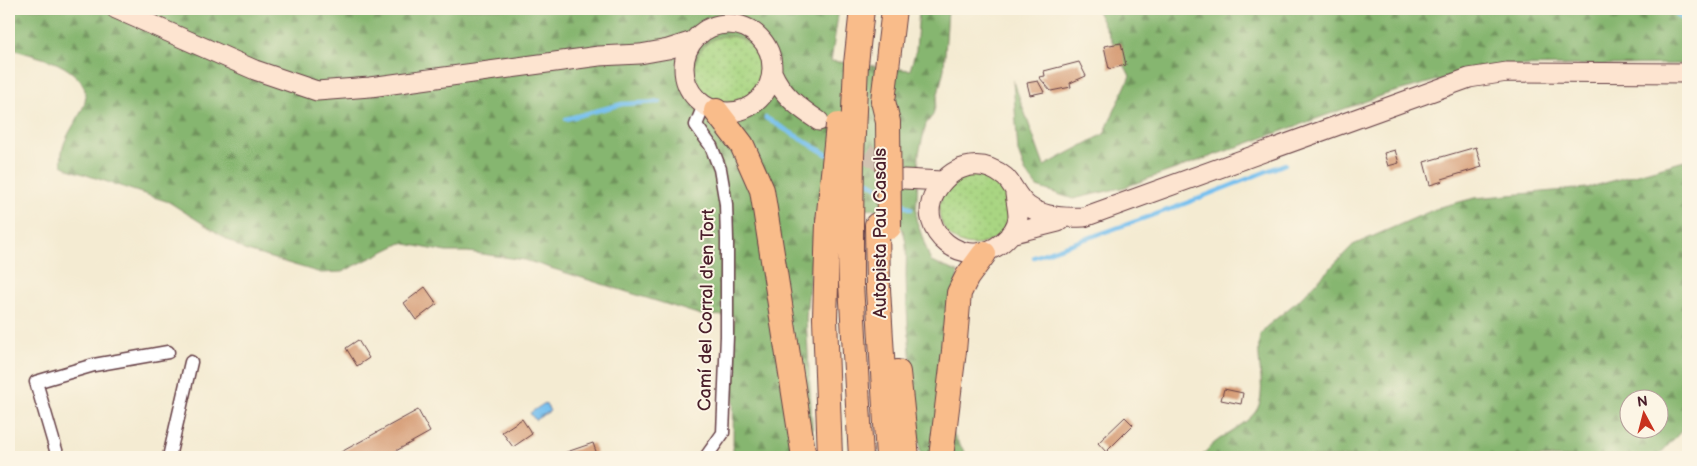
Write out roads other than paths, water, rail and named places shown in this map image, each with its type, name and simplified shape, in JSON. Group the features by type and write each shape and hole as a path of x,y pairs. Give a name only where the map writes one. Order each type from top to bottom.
{"highway":[{"path":"830,457 825,318 828,222 851,62 851,9"},
{"name":"Autopista Pau Casals","path":"861,457 851,284 851,62 862,9"},
{"name":"Autopista Pau Casals","path":"888,457 878,289 883,226 883,101 894,9"},
{"path":"710,108 742,145 762,190 804,457"},
{"path":"883,226 907,457"},
{"path":"941,457 959,293 967,277 984,254"}],"street":[{"path":"116,9 255,70 317,91 370,86 600,56 640,54 668,49 693,41"},
{"path":"736,25 747,28 764,43 772,62 772,72 769,87 760,99 747,108 732,112 710,108 694,97 684,75 686,54 693,41 702,33 718,26 736,25"},
{"path":"640,54 666,62 684,75"},
{"path":"772,72 778,87 790,97 793,104 819,120"},
{"path":"1016,194 1018,216 1015,228 996,248 984,254 957,250 943,241 933,225 931,202 942,181 958,169 979,166 990,168 1006,178 1016,194 1030,208 1063,218 1084,216 1125,203 1469,78 1507,72 1688,73"},
{"path":"760,99 788,105 793,104"},
{"name":"Camí del Corral d'en Tort","path":"706,457 723,433 722,411 727,336 726,204 720,169 711,146 696,124 710,108"},
{"path":"931,202 907,184 904,178 942,181"},
{"path":"1010,234 1058,222 1063,218"},
{"path":"58,457 36,382 94,365 168,352"},
{"path":"169,457 191,362"}],"water":[{"path":"545,403 550,411 535,420 530,413"}],"waterway":[{"path":"1679,9 1688,16"},
{"path":"566,119 622,104 660,102"},
{"path":"766,118 828,155"},
{"path":"1034,257 1179,206 1285,164"},
{"path":"859,176 880,189"},
{"path":"897,200 911,209"}],"tunnel":[{"path":"843,137 897,174"}]}
